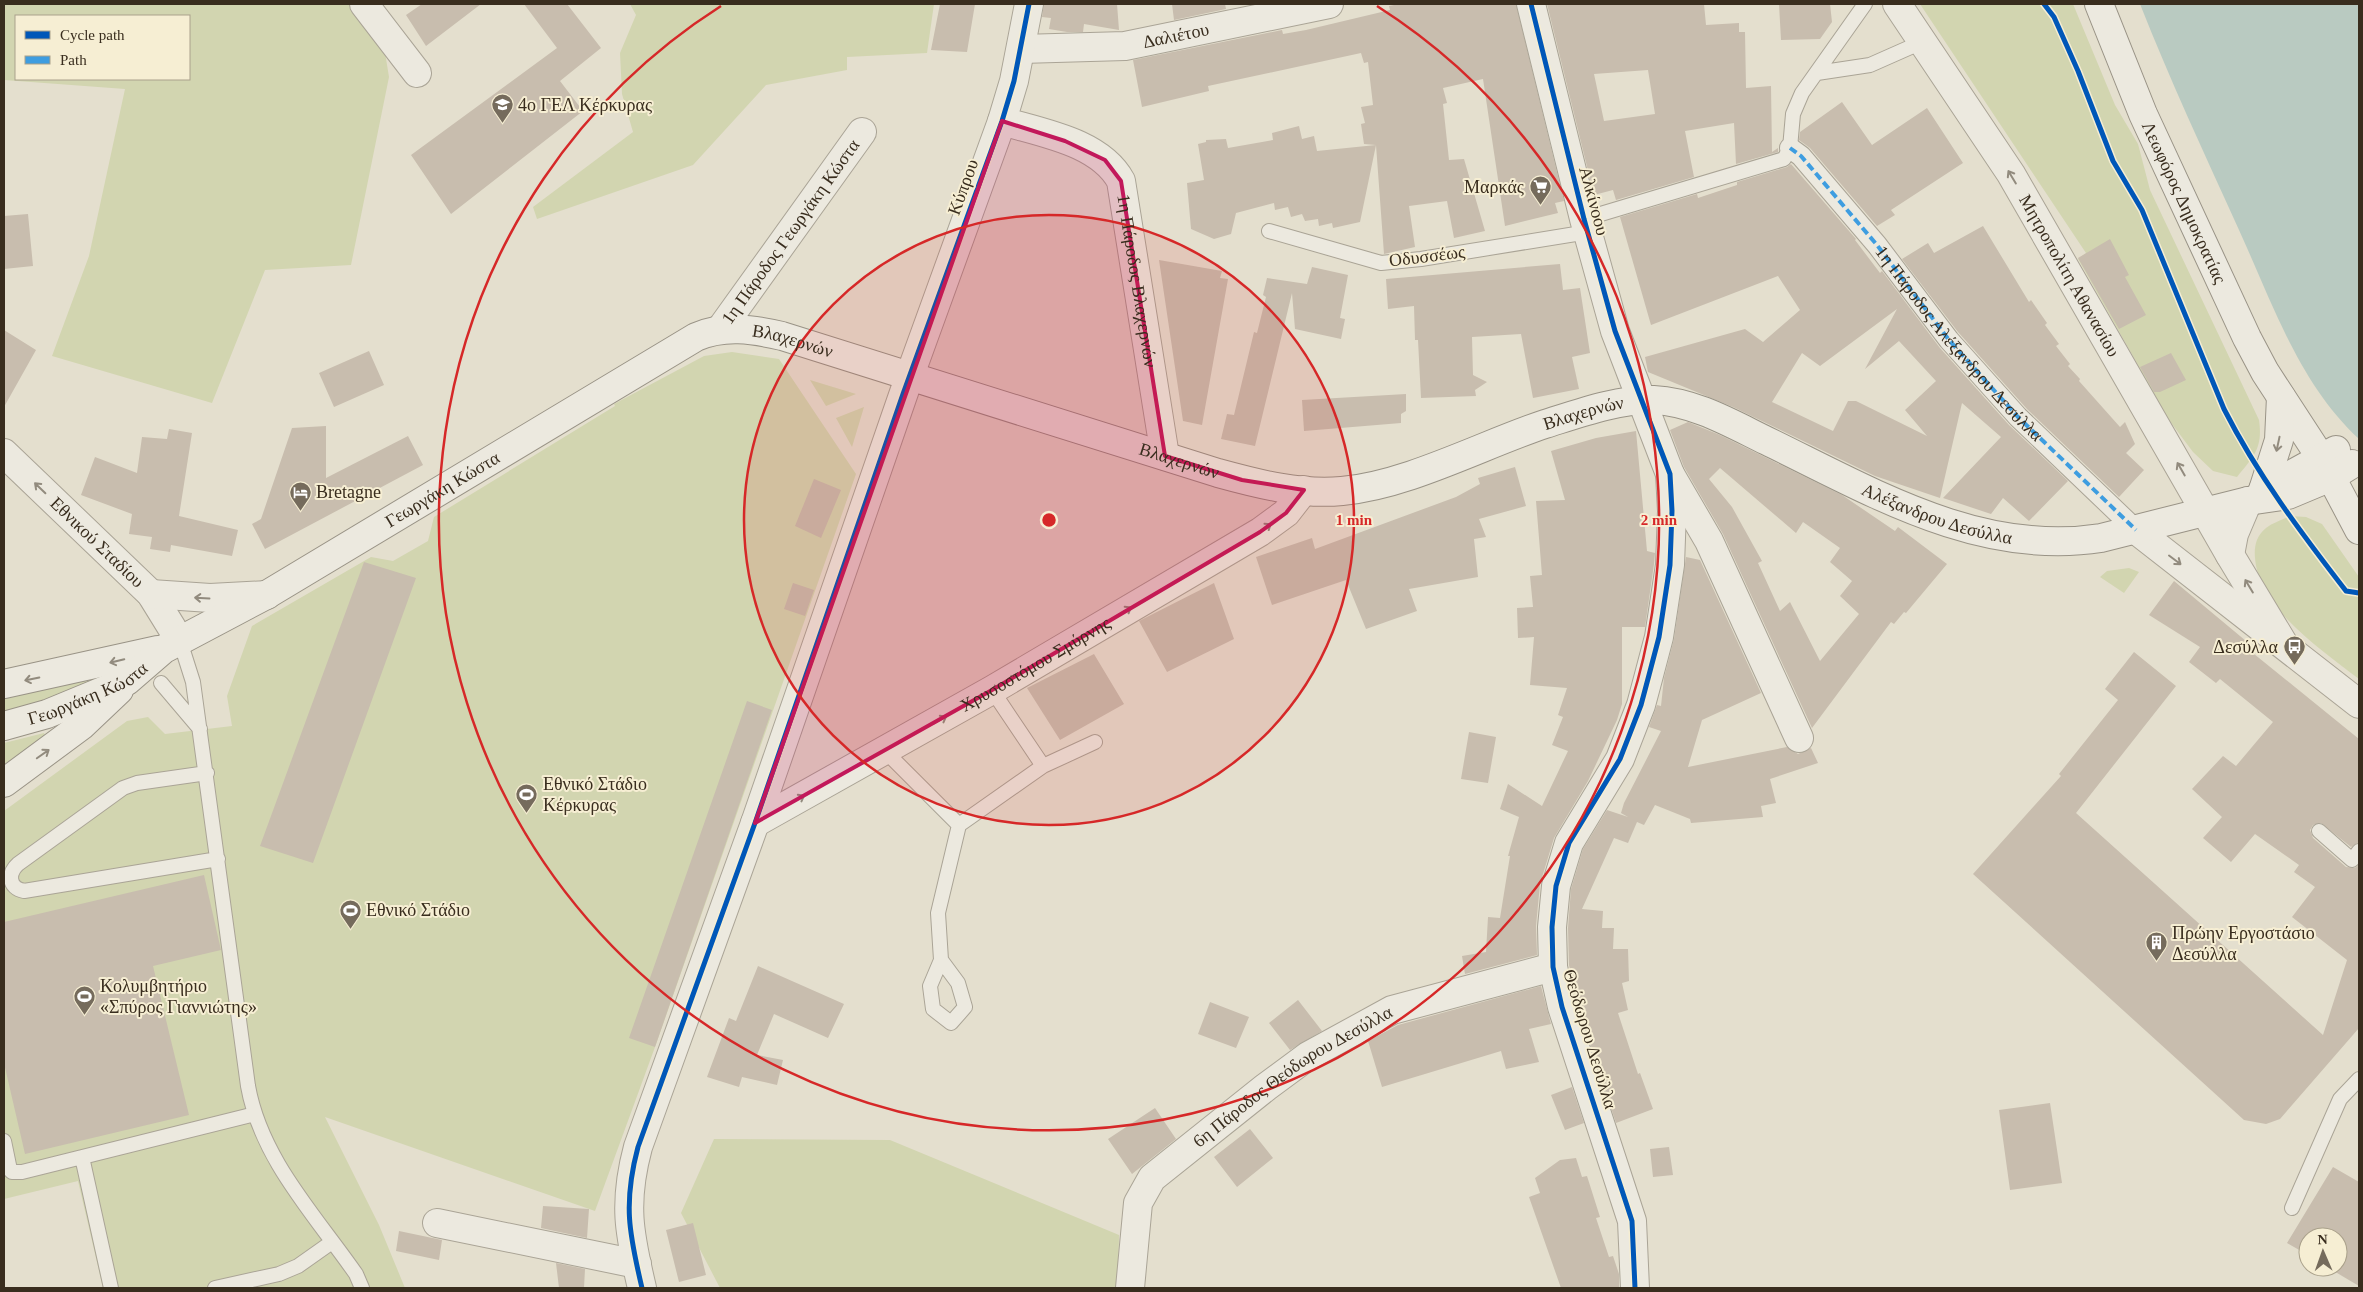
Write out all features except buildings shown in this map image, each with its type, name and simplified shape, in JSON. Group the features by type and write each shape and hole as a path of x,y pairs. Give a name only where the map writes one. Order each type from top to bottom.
{"street":[{"path":"364,4 417,73"},
{"name":"Κύπρου","path":"639,1276 628,1215 628,1193 638,1147 755,822 910,375 1002,121 1021,49 1028,4"},
{"name":"Δαλιέτου","path":"1021,49 1125,46 1329,4"},
{"name":"Αλκίνοου","path":"1531,4 1586,226 1615,331 1642,401"},
{"name":"Μητροπολίτη Αθανασίου","path":"1897,4 2011,174 2230,555 2283,643"},
{"name":"Λεωφόρος Δημοκρατίας","path":"2099,4 2144,114 2261,366 2281,397 2340,464 2359,495"},
{"name":"1η Πάροδος Βλαχερνών","path":"1002,121 1065,141 1105,160 1121,181 1165,456"},
{"name":"1η Πάροδος Γεωργάκη Κώστα","path":"720,330 862,132"},
{"name":"1η Πάροδος Αλέξανδρου Δεσύλλα","path":"1790,148 1801,156 1876,245 1949,340 2018,417 2136,530"},
{"name":"Βλαχερνών","path":"720,330 741,328 769,333 910,375 1242,480 1304,490 1342,491 1386,482 1573,415 1608,406 1642,401"},
{"name":"Γεωργάκη Κώστα","path":"4,726 46,714 127,681 172,645 268,594 696,337 720,330"},
{"path":"2230,555 2234,534 2256,495 2279,440 2281,397"},
{"name":"Αλέξανδρου Δεσύλλα","path":"1642,401 1668,402 1701,410 1904,506 1987,535 2039,543 2068,543 2101,538 2206,511 2256,495 2288,495 2340,464"},
{"name":"Θεόδωρου Δεσύλλα","path":"1635,1288 1634,1235 1628,1203 1562,1006 1553,968 1553,918 1560,869 1574,833 1608,781 1628,741 1641,705 1659,637 1670,565 1672,512 1670,474 1642,401"},
{"name":"Εθνικού Σταδίου","path":"4,453 151,594 172,645"},
{"path":"2340,464 2359,530"},
{"path":"1670,474 1709,541 1800,738"},
{"name":"Χρυσοστόμου Σμύρνης","path":"755,822 992,690 1260,532 1286,513 1304,490"},
{"name":"Μητροπολίτη Αθανασίου","path":"2136,530 2359,704"},
{"path":"151,594 210,598 268,594"},
{"name":"Γεωργάκη Κώστα","path":"4,684 102,665 172,645"},
{"path":"4,783 95,715 127,681"},
{"name":"6η Πάροδος Θεόδωρου Δεσύλλα","path":"1130,1288 1138,1203 1152,1178 1266,1087 1308,1056 1392,1010 1553,968"},
{"path":"437,1223 639,1276"}],"lane":[{"path":"1790,148 1793,114 1802,93 1866,4"},
{"path":"1816,73 1870,65 1922,42"},
{"name":"Οδυσσέως","path":"1269,231 1381,262 1421,259 1586,226 1777,162 1784,159 1790,148"},
{"path":"172,645 193,682 207,773 248,1086 255,1114 274,1156 356,1274 362,1288"},
{"path":"161,683 200,729"},
{"path":"992,690 1043,766"},
{"path":"941,960 938,913 958,825 1043,766 1095,742"},
{"path":"885,751 958,825"},
{"path":"207,773 137,783 116,792 18,864 10,874 8,886 29,891 218,859"},
{"path":"2318,832 2352,860 2359,851"},
{"path":"2292,1208 2340,1099 2359,1079"},
{"path":"4,1141 12,1172 22,1172 255,1114"},
{"path":"82,1157 111,1288"},
{"path":"215,1288 279,1274 298,1266 332,1242"}],"highlighted area":[{"path":"1002,121 1065,141 1105,160 1121,181 1165,456 1242,480 1304,490 1286,513 1260,532 992,690 755,823"}],"green space":[{"path":"4,4 358,4 382,34 389,77 351,265 265,270 212,403 52,356 89,256 125,89 4,80"},
{"path":"630,4 934,4 927,53 847,57 847,70 766,85 693,165 537,219 533,207 633,132 622,94 620,53 636,15"},
{"path":"1920,4 2073,4 2115,105 2138,144 2150,190 2259,420 2260,438 2256,451 2237,477 2213,471 2193,452 2169,420 2078,259 2086,253"},
{"name":"Εθνικό Στάδιο","path":"732,352 779,359 856,474 655,1047 595,1211 325,1117 379,1225 405,1288 103,1288 78,1181 4,1199 4,811 127,721 148,717 165,734 232,726 227,696 252,626 371,557 393,561 428,541 434,517 615,406 614,404 704,356"},
{"path":"810,380 856,394 826,406"},
{"path":"864,407 852,447 836,418"},
{"path":"2290,516 2306,517 2322,524 2359,577 2359,679 2295,627 2280,611 2259,577 2255,558 2255,546 2258,538 2268,526"},
{"path":"2129,568 2139,572 2124,593 2100,577 2107,571"},
{"path":"93,674 98,681 29,706 4,712 4,697 28,693"},
{"path":"44,733 46,738 4,764 4,743"},
{"path":"714,1139 890,1140 1119,1235 1118,1288 720,1288 681,1213"}],"shaded area":[{"path":"2140,4 2359,4 2359,439 2338,417 2320,393 2303,368 2289,341 2163,61"}],"marked path":[{"path":"1790,148 1801,156 1877,245 1949,340 2018,417 2136,530"}],"cycle path":[{"path":"642,1288 631,1234 629,1202 630,1185 638,1147 755,823 903,394 1002,121 1014,81 1029,4"},
{"path":"1531,4 1584,219 1615,331 1670,474 1672,511 1670,565 1659,637 1641,705 1620,759 1569,843 1556,886 1552,927 1553,967 1562,1007 1632,1221 1635,1288"},
{"path":"2044,4 2054,17 2078,71 2113,161 2142,210 2224,409 2265,480 2296,525 2346,591 2359,593"}],"place":[{"name":"4ο ΓΕΛ Κέρκυρας","path":"502,124"},
{"name":"Μαρκάς","path":"1540,206"},
{"name":"Bretagne","path":"300,511"},
{"name":"Δεσύλλα","path":"2294,666"},
{"name":"Εθνικό Στάδιο Κέρκυρας","path":"527,813"},
{"name":"Εθνικό Στάδιο","path":"350,929"},
{"name":"Πρώην Εργοστάσιο Δεσύλλα","path":"2156,962"},
{"name":"Κολυμβητήριο «Σπύρος Γιαννιώτης»","path":"84,1015"}]}
